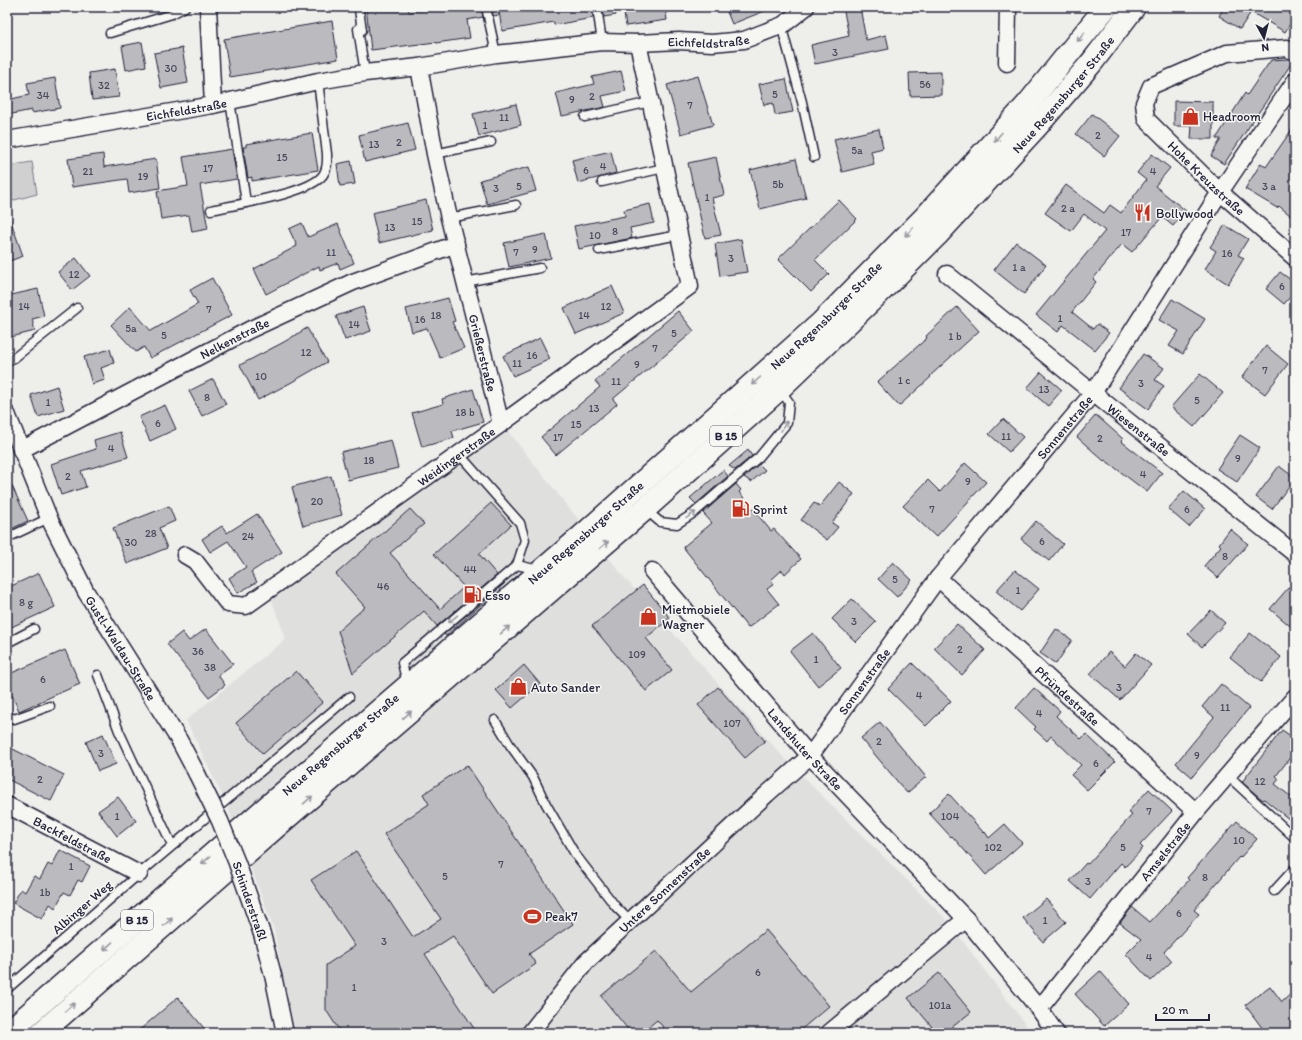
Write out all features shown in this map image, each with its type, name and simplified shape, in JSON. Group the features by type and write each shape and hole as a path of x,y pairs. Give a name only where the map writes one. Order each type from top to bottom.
{"highway":[{"name":"Neue Regensburger Straße","path":"7,1033 582,536 820,323 927,214 1027,105 1106,7"},
{"name":"Neue Regensburger Straße","path":"41,1033 278,825 645,509 779,389 942,230 1037,126 1093,61 1134,7"}],"street":[{"path":"208,7 213,105"},
{"path":"1007,63 1008,7"},
{"name":"Eichfeldstraße","path":"7,140 230,102 318,81 366,73 419,67 496,54 602,42 638,43 679,41 712,43 744,40 793,14"},
{"name":"Weidingerstraße","path":"185,555 195,561 228,604 246,606 460,454 690,286 638,43"},
{"name":"Hohe Kreuzstraße","path":"1295,52 1287,48 1227,53 1151,86 1144,103 1146,119 1220,192 1295,258"},
{"name":"Grießerstraße","path":"419,67 435,154 449,218 501,424"},
{"name":"Sonnenstraße","path":"810,756 938,578 1093,393 1220,192 1295,81"},
{"name":"Nelkenstraße","path":"21,450 249,330 353,282 456,244"},
{"name":"Wiesenstraße","path":"948,274 1093,393 1295,554"},
{"name":"Gustl-Waldau-Straße","path":"7,414 49,518 86,592 179,740 197,774"},
{"name":"Landshuter Straße","path":"652,571 810,756 966,919 1039,1009 1056,1033"},
{"name":"Pfründestraße","path":"938,578 1196,812"},
{"name":"Amselstraße","path":"1039,1009 1196,812 1295,697"},
{"name":"Untere Sonnenstraße","path":"530,1033 586,962 810,756"},
{"name":"Schinderstraßl","path":"197,774 223,828 262,934 273,975 285,1033"},
{"name":"Backfeldstraße","path":"7,805 138,874"},
{"path":"829,1033 966,919"}],"lane":[{"path":"110,33 172,14 185,7"},
{"path":"486,7 496,54"},
{"path":"597,7 602,42"},
{"path":"359,10 362,30 358,29 366,73"},
{"path":"793,14 783,32 802,102 814,157"},
{"path":"211,210 302,189 317,181 324,174 327,160 318,81"},
{"path":"230,102 246,202"},
{"path":"585,117 650,102"},
{"path":"435,154 491,142"},
{"path":"602,182 664,168"},
{"path":"449,218 516,205"},
{"path":"599,250 679,235"},
{"path":"465,282 540,268"},
{"path":"7,361 14,358 77,308"},
{"path":"645,509 660,522 677,524 694,513 759,457 787,423 789,402 779,389"},
{"path":"408,686 402,663 517,565 525,540 520,523 460,454"},
{"path":"7,538 49,518"},
{"path":"517,565 542,570"},
{"path":"7,643 34,629"},
{"path":"98,675 119,731 172,845"},
{"name":"Albinger Weg","path":"7,989 138,874 348,697"},
{"path":"7,715 14,719 50,706"},
{"path":"495,720 510,745 533,777 546,804 575,854 616,907 630,921"},
{"path":"1228,776 1295,838"},
{"path":"1274,891 1295,868"}],"shaded area":[{"path":"32,162 37,194 7,202 7,166"},
{"path":"507,430 628,582 784,758 946,919 1032,1033 295,1033 273,926 228,808 186,720 286,639 270,595"}],"building":[{"path":"366,7 408,7 409,12 436,7 481,7 483,17 467,20 470,38 371,50"},
{"path":"492,7 592,7 593,18 554,25 554,22 502,31 499,11 499,15 493,16"},
{"path":"603,7 615,7 616,15 604,17"},
{"path":"623,7 665,7 667,20 626,26"},
{"path":"725,7 772,7 772,8 732,24"},
{"path":"843,7 860,7 866,40 886,35 889,49 815,64 811,45 849,36"},
{"path":"1224,7 1285,7 1295,13 1295,16 1285,32 1251,12 1240,29 1219,16"},
{"path":"332,21 338,59 230,77 224,39"},
{"path":"142,42 146,66 126,70 122,46"},
{"path":"182,48 188,83 161,88 154,53"},
{"path":"1288,59 1293,61 1224,164 1211,156 1221,139 1216,139 1245,93 1247,95 1271,60"},
{"path":"115,69 119,97 92,100 89,73"},
{"path":"621,71 626,91 602,96 605,107 562,116 556,93 594,84 592,77"},
{"path":"941,72 941,95 910,96 909,73"},
{"path":"698,76 713,125 681,134 667,85"},
{"path":"55,78 60,108 32,113 32,110 7,115 7,100 29,95 27,83"},
{"path":"786,79 793,112 775,115 773,103 764,105 759,84"},
{"path":"1174,101 1213,102 1213,139 1191,139 1192,126 1174,126"},
{"path":"516,104 521,125 479,136 473,114"},
{"path":"1092,114 1120,136 1104,156 1076,134"},
{"path":"408,123 415,150 365,162 359,135"},
{"path":"1295,125 1295,219 1279,206 1277,208 1245,189 1261,163 1266,167"},
{"path":"879,129 883,148 871,151 874,164 842,172 834,139"},
{"path":"312,133 318,170 252,181 252,177 248,178 243,147 246,147 246,144"},
{"path":"232,149 237,179 200,185 208,229 192,232 189,215 161,219 157,191 188,186 183,157"},
{"path":"611,151 616,173 578,183 572,160"},
{"path":"103,154 104,167 156,159 160,188 129,193 127,179 72,187 68,159"},
{"path":"1152,154 1170,168 1155,186 1186,211 1173,226 1162,217 1132,252 1122,244 1093,279 1096,282 1072,312 1093,329 1097,324 1109,333 1095,350 1063,325 1058,332 1036,315 1105,231 1084,214 1071,231 1045,213 1066,185 1104,213 1110,205 1121,213 1146,180 1137,173"},
{"path":"716,157 724,195 712,198 721,235 705,238 688,163"},
{"path":"796,159 806,198 760,209 750,170"},
{"path":"351,161 355,184 340,186 337,164"},
{"path":"529,167 536,191 487,204 480,180"},
{"path":"426,200 433,230 379,243 372,213"},
{"path":"839,200 857,219 815,260 829,274 811,292 778,259"},
{"path":"650,204 654,223 630,228 632,238 579,249 574,226 625,216 624,210"},
{"path":"7,216 9,216 23,256 7,262"},
{"path":"302,223 308,237 338,224 354,263 340,269 338,263 320,270 319,266 266,294 254,269 297,246 289,229"},
{"path":"1225,225 1248,239 1238,255 1244,258 1228,284 1205,269 1216,251 1210,247"},
{"path":"546,234 551,258 509,267 504,243"},
{"path":"741,239 747,272 720,276 715,244"},
{"path":"1016,242 1046,265 1024,294 994,270"},
{"path":"76,258 90,276 72,290 58,272"},
{"path":"1280,272 1295,283 1295,291 1284,304 1266,289"},
{"path":"212,278 232,315 150,358 144,347 136,352 111,325 130,307 151,331 198,304 190,290"},
{"path":"612,286 624,313 576,334 564,308"},
{"path":"38,289 44,316 32,319 35,331 7,338 7,296"},
{"path":"448,298 455,321 452,322 464,348 440,358 427,328 412,332 406,309"},
{"path":"1172,299 1205,319 1183,354 1169,346 1179,331 1159,320"},
{"path":"363,307 371,331 345,340 336,316"},
{"path":"957,307 979,331 899,406 877,382 927,338 926,336"},
{"path":"678,311 694,331 613,399 617,404 556,455 541,437 600,387 595,381"},
{"path":"307,328 327,362 258,400 240,365"},
{"path":"540,338 550,359 513,376 503,356"},
{"path":"1266,346 1288,364 1265,394 1242,377"},
{"path":"110,349 114,363 101,368 105,380 92,384 84,357"},
{"path":"1143,354 1164,368 1155,380 1164,386 1148,409 1119,388"},
{"path":"1041,372 1062,390 1048,406 1027,388"},
{"path":"1200,374 1223,393 1194,427 1171,407"},
{"path":"213,379 226,404 202,416 189,391"},
{"path":"57,386 64,409 38,417 31,395"},
{"path":"473,389 483,422 452,431 454,438 422,447 412,413 443,404 442,399"},
{"path":"165,405 176,429 150,441 139,417"},
{"path":"1096,415 1123,439 1121,441 1162,473 1147,492 1105,460 1104,461 1077,437"},
{"path":"1003,419 1023,437 1009,452 989,434"},
{"path":"120,432 128,457 81,471 86,487 61,495 51,464 96,449 94,440"},
{"path":"1240,435 1260,448 1237,482 1217,469"},
{"path":"391,440 398,468 348,480 341,452"},
{"path":"748,450 752,456 735,470 729,466"},
{"path":"965,463 986,482 936,537 903,506 928,480 940,492"},
{"path":"759,464 765,470 751,482 744,477"},
{"path":"1279,466 1295,478 1272,509 1256,497"},
{"path":"723,470 728,476 696,504 690,498"},
{"path":"7,475 28,521 7,531"},
{"path":"331,476 342,515 303,526 292,487"},
{"path":"839,482 854,494 832,523 838,527 827,540 801,520 814,503 820,506"},
{"path":"736,484 741,490 739,492 771,531 774,529 801,559 785,574 782,570 771,580 774,584 767,589 779,604 748,628 683,547 712,523 703,513"},
{"path":"1184,491 1205,509 1189,527 1168,509"},
{"path":"491,503 511,525 479,554 497,575 437,626 424,611 353,673 338,631 365,607 336,574 410,509 424,524 390,553 440,609 464,587 434,554"},
{"path":"169,506 175,521 159,528 167,548 127,564 113,528"},
{"path":"257,514 282,552 251,572 257,582 238,593 229,578 246,567 228,541 210,552 202,539 222,526 227,533"},
{"path":"1036,521 1063,544 1049,561 1021,539"},
{"path":"1230,529 1248,544 1218,578 1204,566 1221,546 1219,544"},
{"path":"893,562 912,580 897,597 878,579"},
{"path":"1015,570 1039,589 1020,611 996,591"},
{"path":"39,573 55,607 7,629 7,588"},
{"path":"1295,580 1295,630 1270,609"},
{"path":"505,583 446,636 444,634"},
{"path":"643,585 670,618 646,638 672,670 646,691 592,626"},
{"path":"852,599 876,622 856,642 832,619"},
{"path":"1211,610 1225,623 1202,647 1188,634"},
{"path":"957,624 985,650 962,675 934,648"},
{"path":"206,629 233,664 218,675 225,685 209,697 167,644 182,632 189,641"},
{"path":"1056,629 1072,640 1056,664 1040,653"},
{"path":"813,633 841,668 818,686 790,651"},
{"path":"1250,633 1281,657 1261,682 1230,657"},
{"path":"65,650 80,684 19,711 7,684 7,675"},
{"path":"1109,652 1125,666 1136,653 1151,665 1120,700 1090,674"},
{"path":"912,663 951,701 926,726 888,689"},
{"name":"Auto Sander","path":"524,665 540,684 512,708 496,690"},
{"path":"296,671 323,702 263,754 236,723"},
{"path":"1221,684 1249,708 1192,777 1176,763 1214,717 1202,707"},
{"path":"718,687 765,741 745,758 698,705"},
{"path":"1034,688 1060,711 1056,716 1081,739 1086,734 1115,762 1087,790 1071,775 1081,765 1051,736 1047,741 1034,729 1036,727 1016,708"},
{"path":"880,722 926,777 907,793 861,738"},
{"path":"1282,730 1295,739 1295,751 1276,776 1279,779 1275,784 1295,800 1295,824 1242,782"},
{"path":"103,734 116,764 98,771 86,742"},
{"path":"7,746 64,775 51,801 7,779"},
{"path":"467,765 573,924 529,954 536,964 492,994 453,936 425,954 477,1033 341,1033 326,1010 326,965 355,946 311,880 356,851 413,937 441,919 384,834 429,804 423,794"},
{"path":"1149,789 1172,811 1140,845 1143,848 1125,867 1121,863 1090,899 1070,881 1086,863 1088,864 1132,815 1128,812"},
{"path":"949,794 989,838 1005,824 1022,843 986,875 952,836 951,837 929,813"},
{"path":"118,797 136,821 117,836 98,811"},
{"path":"1237,821 1257,839 1240,858 1239,857 1194,910 1199,914 1164,952 1172,961 1151,981 1126,954 1141,939 1120,923 1132,907 1150,922 1189,880 1187,878"},
{"path":"60,850 90,866 82,882 78,880 70,895 64,892 55,908 50,904 42,919 13,903 21,889 25,892 34,876 40,879 48,864 52,866"},
{"path":"1046,899 1066,922 1043,942 1023,918"},
{"path":"766,930 829,1006 797,1033 668,1033 657,1020 641,1033 631,1033 601,996 656,951 691,992"},
{"path":"1100,971 1129,1004 1104,1026 1075,994"},
{"path":"939,973 971,1012 945,1033 937,1033 908,998"},
{"path":"1270,986 1282,1002 1295,990 1295,1033 1266,1033 1245,1005"},
{"path":"178,997 208,1033 136,1033"}],"place":[{"name":"Headroom","path":"1190,116"},
{"name":"Bollywood","path":"1143,213"},
{"name":"Sprint","path":"740,509"},
{"name":"Esso","path":"472,595"},
{"name":"Mietmobiele Wagner","path":"649,616"},
{"name":"Auto Sander","path":"518,687"},
{"name":"Peak7","path":"532,916"}]}
